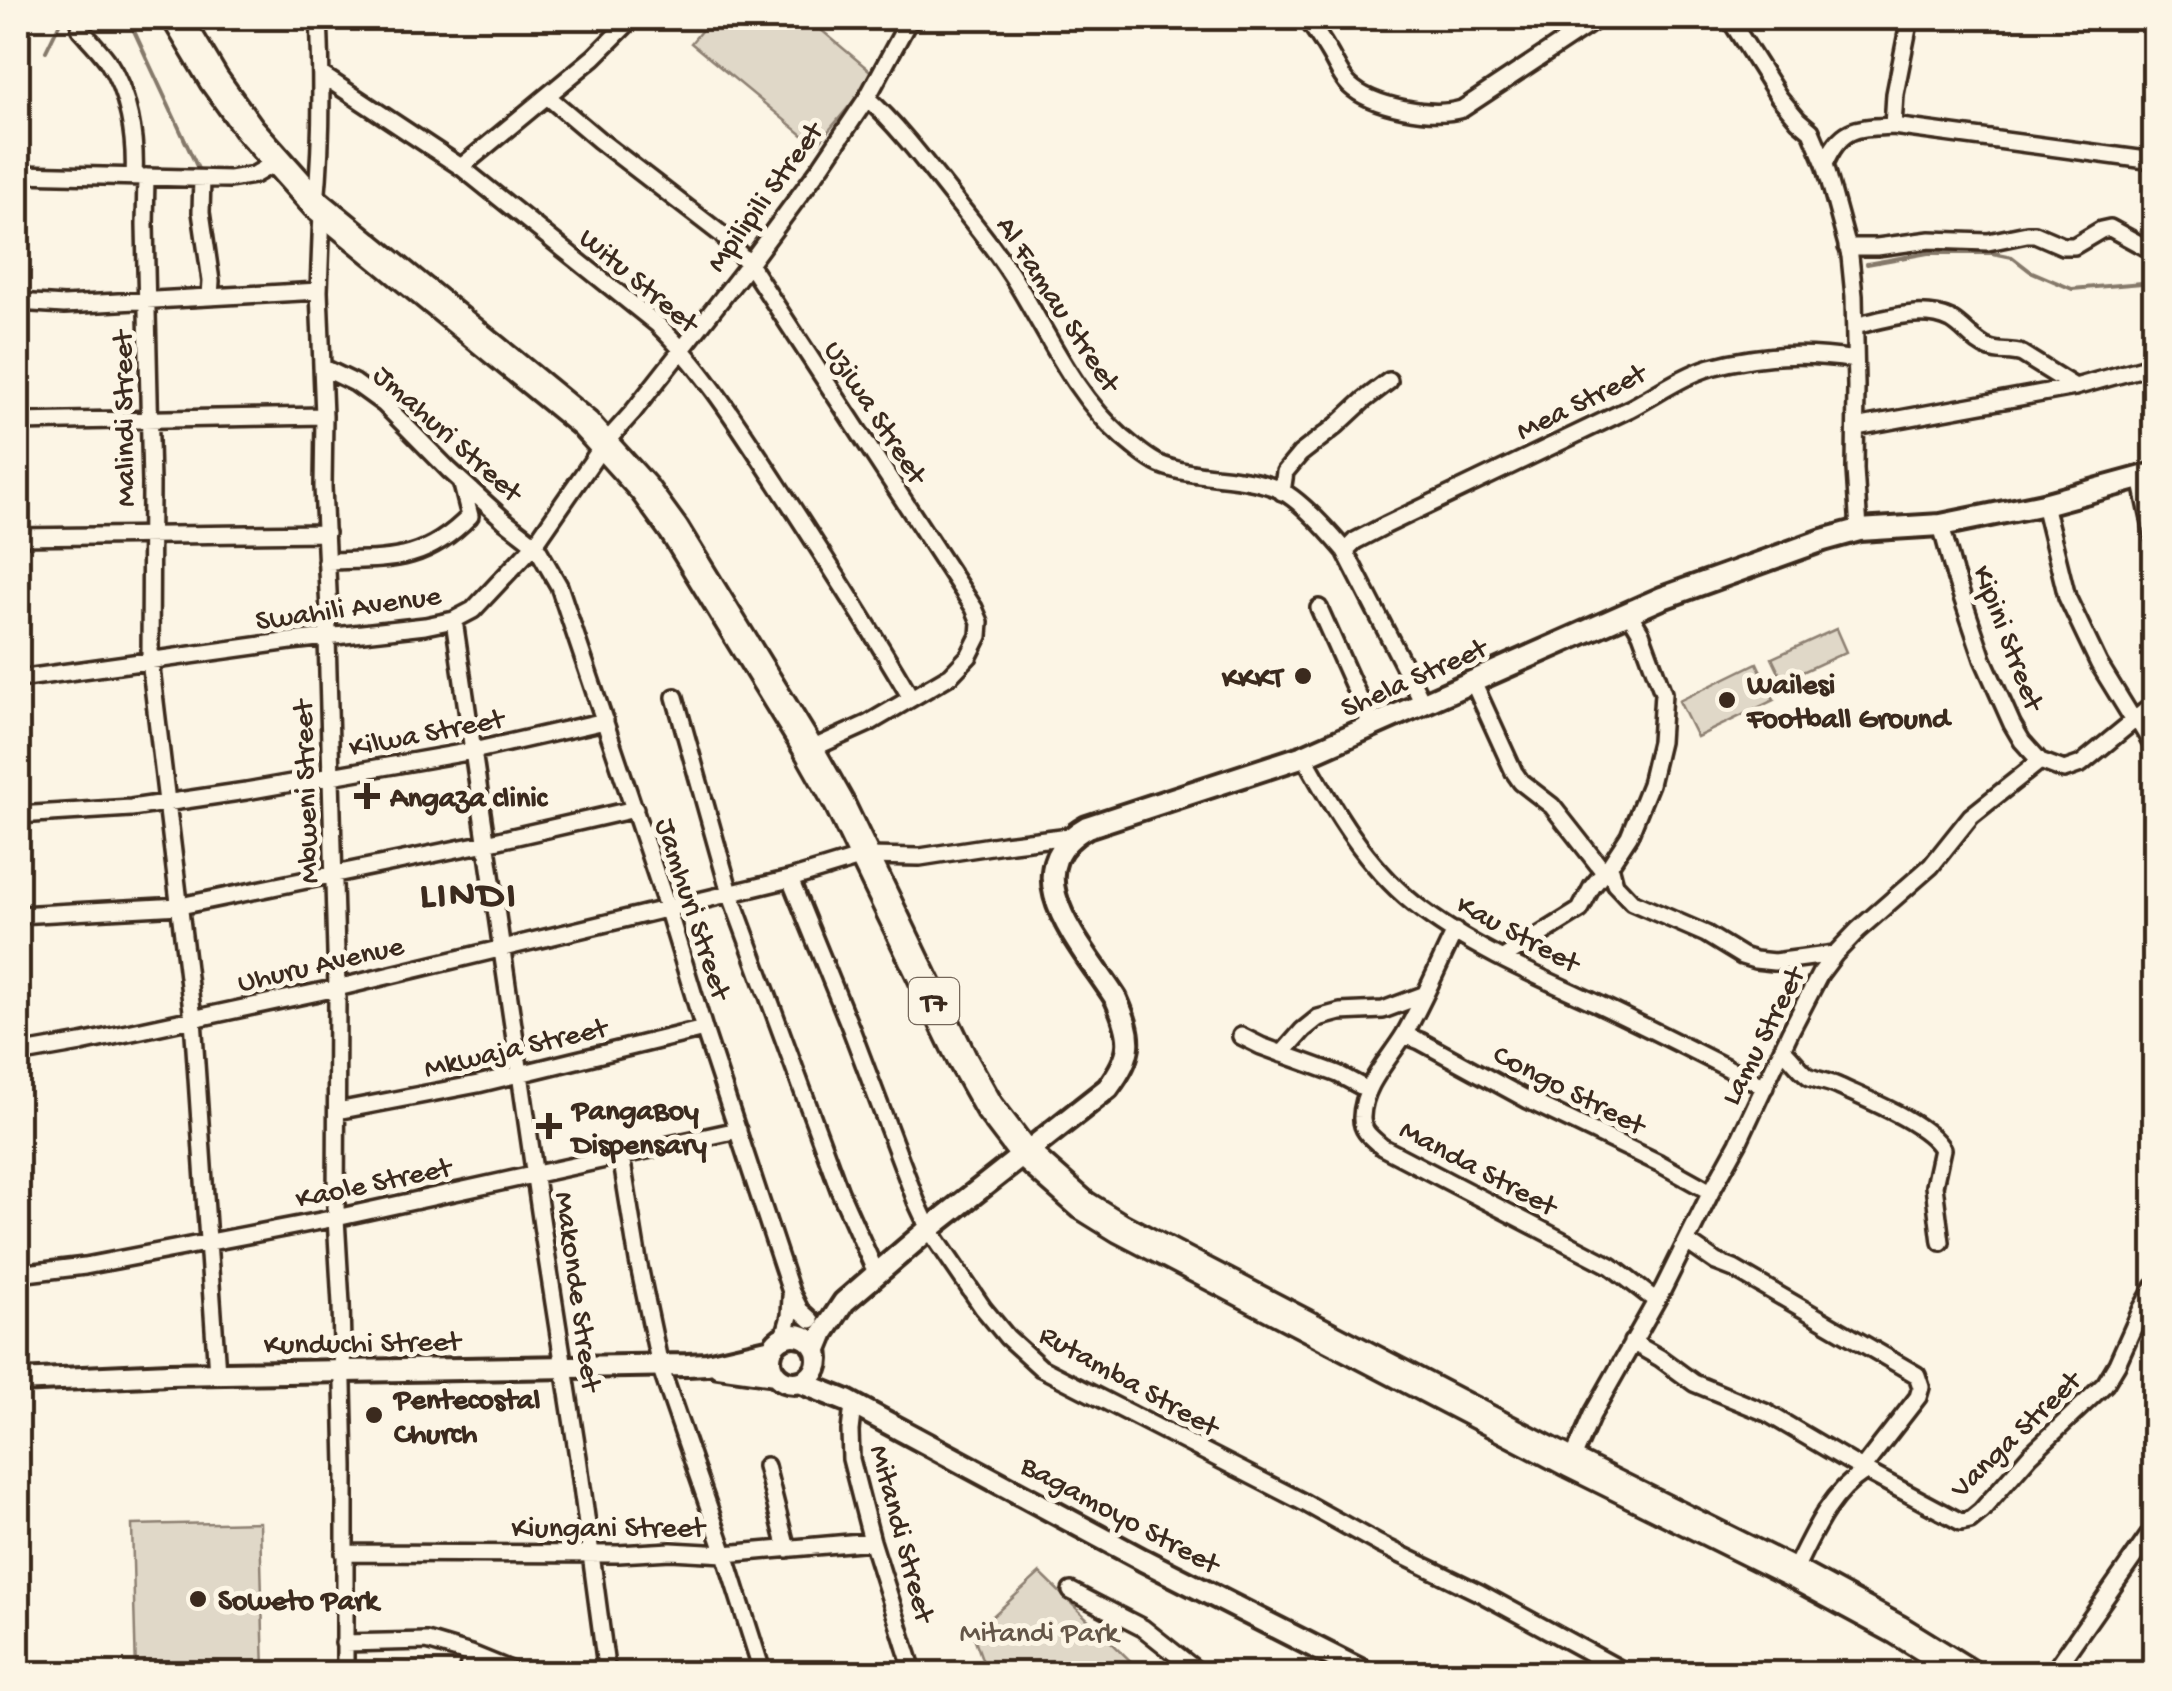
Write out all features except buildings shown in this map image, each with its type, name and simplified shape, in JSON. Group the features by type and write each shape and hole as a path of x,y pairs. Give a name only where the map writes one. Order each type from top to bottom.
{"highway":[{"name":"T7","path":"177,18 250,130 319,208 559,403 604,444 644,489 674,530 808,750 866,856 962,1059 989,1108 1024,1153 1083,1205 1120,1228 1570,1463 1794,1574 1969,1674"}],"main road":[{"name":"Shela Street","path":"1070,836 1087,827 1304,756 1662,598 1823,540 1860,530 1942,525 2044,504 2148,476"},
{"path":"706,1364 791,1335 844,1302 1108,1088 1122,1069 1128,1033 1116,999 1062,915 1053,891 1056,854 1070,836"},
{"path":"706,1364 775,1374 787,1383 802,1383 813,1375 824,1332 844,1302"},
{"path":"791,1335 810,1341 850,1403"},
{"path":"775,1374 770,1362 791,1335"},
{"name":"Kunduchi Street","path":"18,1381 706,1364"},
{"name":"Bagamoyo Street","path":"802,1383 850,1403 1143,1560 1368,1674"}],"street":[{"name":"Mbweni Street","path":"319,18 319,292 335,873 336,1218 343,1372 345,1674"},
{"name":"Mpilipili Street","path":"604,444 822,165 868,98 907,24 914,18"},
{"path":"1306,18 1346,82 1360,93 1390,105 1432,114 1462,109 1598,18"},
{"path":"1729,18 1779,98 1811,131 1825,164 1848,251 1855,326 1855,470 1860,530"},
{"path":"1892,126 1910,18"},
{"path":"461,168 594,57 629,19"},
{"name":"Malindi Street","path":"80,29 107,60 122,88 140,177 148,299 150,660 192,1019 217,1374"},
{"name":"Witu Street","path":"322,75 461,168 641,310 681,347 838,577 911,698"},
{"name":"Uziwa Street","path":"547,96 721,234 748,264 980,622 974,646 951,675 868,723 808,750"},
{"name":"Al Famau Street","path":"868,98 890,118 991,243 1075,384 1120,435 1152,461 1173,469 1246,481 1282,492 1306,510 1345,550 1424,705"},
{"path":"1825,164 1841,136 1858,128 1892,126 2154,161"},
{"path":"18,174 230,178 254,174 278,160"},
{"path":"202,179 201,212 210,296"},
{"path":"1848,251 1930,240 1988,242 2027,234 2074,246 2110,228 2154,252"},
{"path":"18,302 64,305 319,292"},
{"path":"1855,326 1900,316 1949,319 1988,348 2022,354 2076,387"},
{"name":"Mea Street","path":"1345,550 1368,534 1706,368 1786,354 1855,360"},
{"path":"1856,427 2076,387 2154,365"},
{"name":"Jmahuri Street","path":"322,367 366,389 504,520 535,544"},
{"path":"1282,492 1285,472 1300,454 1389,381"},
{"path":"18,422 324,416"},
{"name":"Swahili Avenue","path":"18,679 454,620 487,598 535,544 604,444"},
{"path":"2148,476 2154,538"},
{"path":"326,561 392,558 436,545 470,516 462,481"},
{"path":"2044,504 2067,597 2099,664 2154,747"},
{"name":"Kipini Street","path":"1942,525 1983,659 2012,724 2040,761"},
{"path":"18,537 326,534"},
{"name":"Jamhuri Street","path":"535,544 564,599 791,1292"},
{"path":"1319,608 1372,727"},
{"path":"1503,958 1583,906 1592,886 1629,836 1650,784 1660,742 1663,693 1640,632 1628,613"},
{"name":"Makonde Street","path":"454,620 607,1674"},
{"path":"1473,682 1521,782 1552,806 1632,902 1755,960 1774,962 1835,954"},
{"path":"676,697 730,893 840,1192 877,1274"},
{"path":"2040,761 2064,770 2074,768 2154,704"},
{"name":"Kilwa Street","path":"18,815 167,803 474,751 605,721"},
{"name":"Kau Street","path":"1304,756 1353,838 1412,902 1503,958 1765,1088"},
{"name":"Lamu Street","path":"1570,1463 1738,1143 1814,984 1835,954 1931,866 1971,816 2040,761"},
{"path":"18,915 180,906 486,844 634,809"},
{"name":"Uhuru Avenue","path":"18,1054 337,988 790,879 866,856 940,855 1070,836"},
{"name":"Rutamba Street","path":"790,879 916,1200 930,1229 1007,1337 1041,1368 1480,1593 1629,1674"},
{"path":"1241,1036 1368,1090 1404,1035 1455,931"},
{"path":"1282,1054 1318,1018 1340,1012 1383,1010 1423,995"},
{"name":"Mkwaja Street","path":"337,1111 428,1095 704,1029"},
{"name":"Congo Street","path":"1404,1035 1710,1192"},
{"path":"1782,1049 1807,1076 1898,1115 1936,1139 1942,1149 1934,1186 1941,1242"},
{"name":"Manda Street","path":"1368,1090 1361,1122 1366,1133 1382,1148 1611,1266 1655,1300"},
{"name":"Kaole Street","path":"18,1274 85,1266 336,1218 738,1130"},
{"path":"621,1156 660,1366 762,1674"},
{"path":"1687,1242 1917,1375 1921,1386 1918,1397 1864,1470 1831,1502 1794,1574"},
{"name":"Vanga Street","path":"1632,1342 1694,1383 1767,1413 1961,1522 1970,1520 2104,1384 2154,1287"},
{"path":"791,1292 791,1335"},
{"path":"791,1292 800,1310 791,1335"},
{"name":"Mitandi Street","path":"850,1403 851,1459 914,1674"},
{"path":"766,1466 787,1549"},
{"path":"2052,1674 2154,1528"},
{"name":"Kiungani Street","path":"344,1553 725,1554 872,1541"},
{"path":"1071,1591 1143,1628 1200,1674"},
{"path":"344,1643 412,1640 444,1645 520,1674"},
{"path":"467,1674 471,1654"}],"green space":[{"path":"712,18 807,18 875,75 816,146 691,43"},
{"path":"1836,629 1846,652 1783,681 1772,658"},
{"name":"Wailesi Football Ground","path":"1757,663 1774,700 1697,737 1679,701"},
{"name":"Soweto Park","path":"260,1522 264,1673 136,1673 132,1525"},
{"name":"Mitandi Park","path":"1040,1573 1143,1673 987,1673 973,1634"}],"waterway":[{"path":"46,51 62,18"},
{"path":"128,18 200,173"},
{"path":"1867,264 1928,253 1993,253 2012,257 2030,271 2072,289 2154,282"}],"place":[{"name":"KKKT","path":"1303,676"},
{"name":"Wailesi Football Ground","path":"1727,700"},
{"name":"Angaza clinic","path":"367,796"},
{"name":"PangaBoy Dispensary","path":"549,1126"},
{"name":"Pentecostal Church","path":"374,1415"},
{"name":"Soweto Park","path":"198,1599"}],"district":[{"name":"LINDI","path":"469,891"}]}
